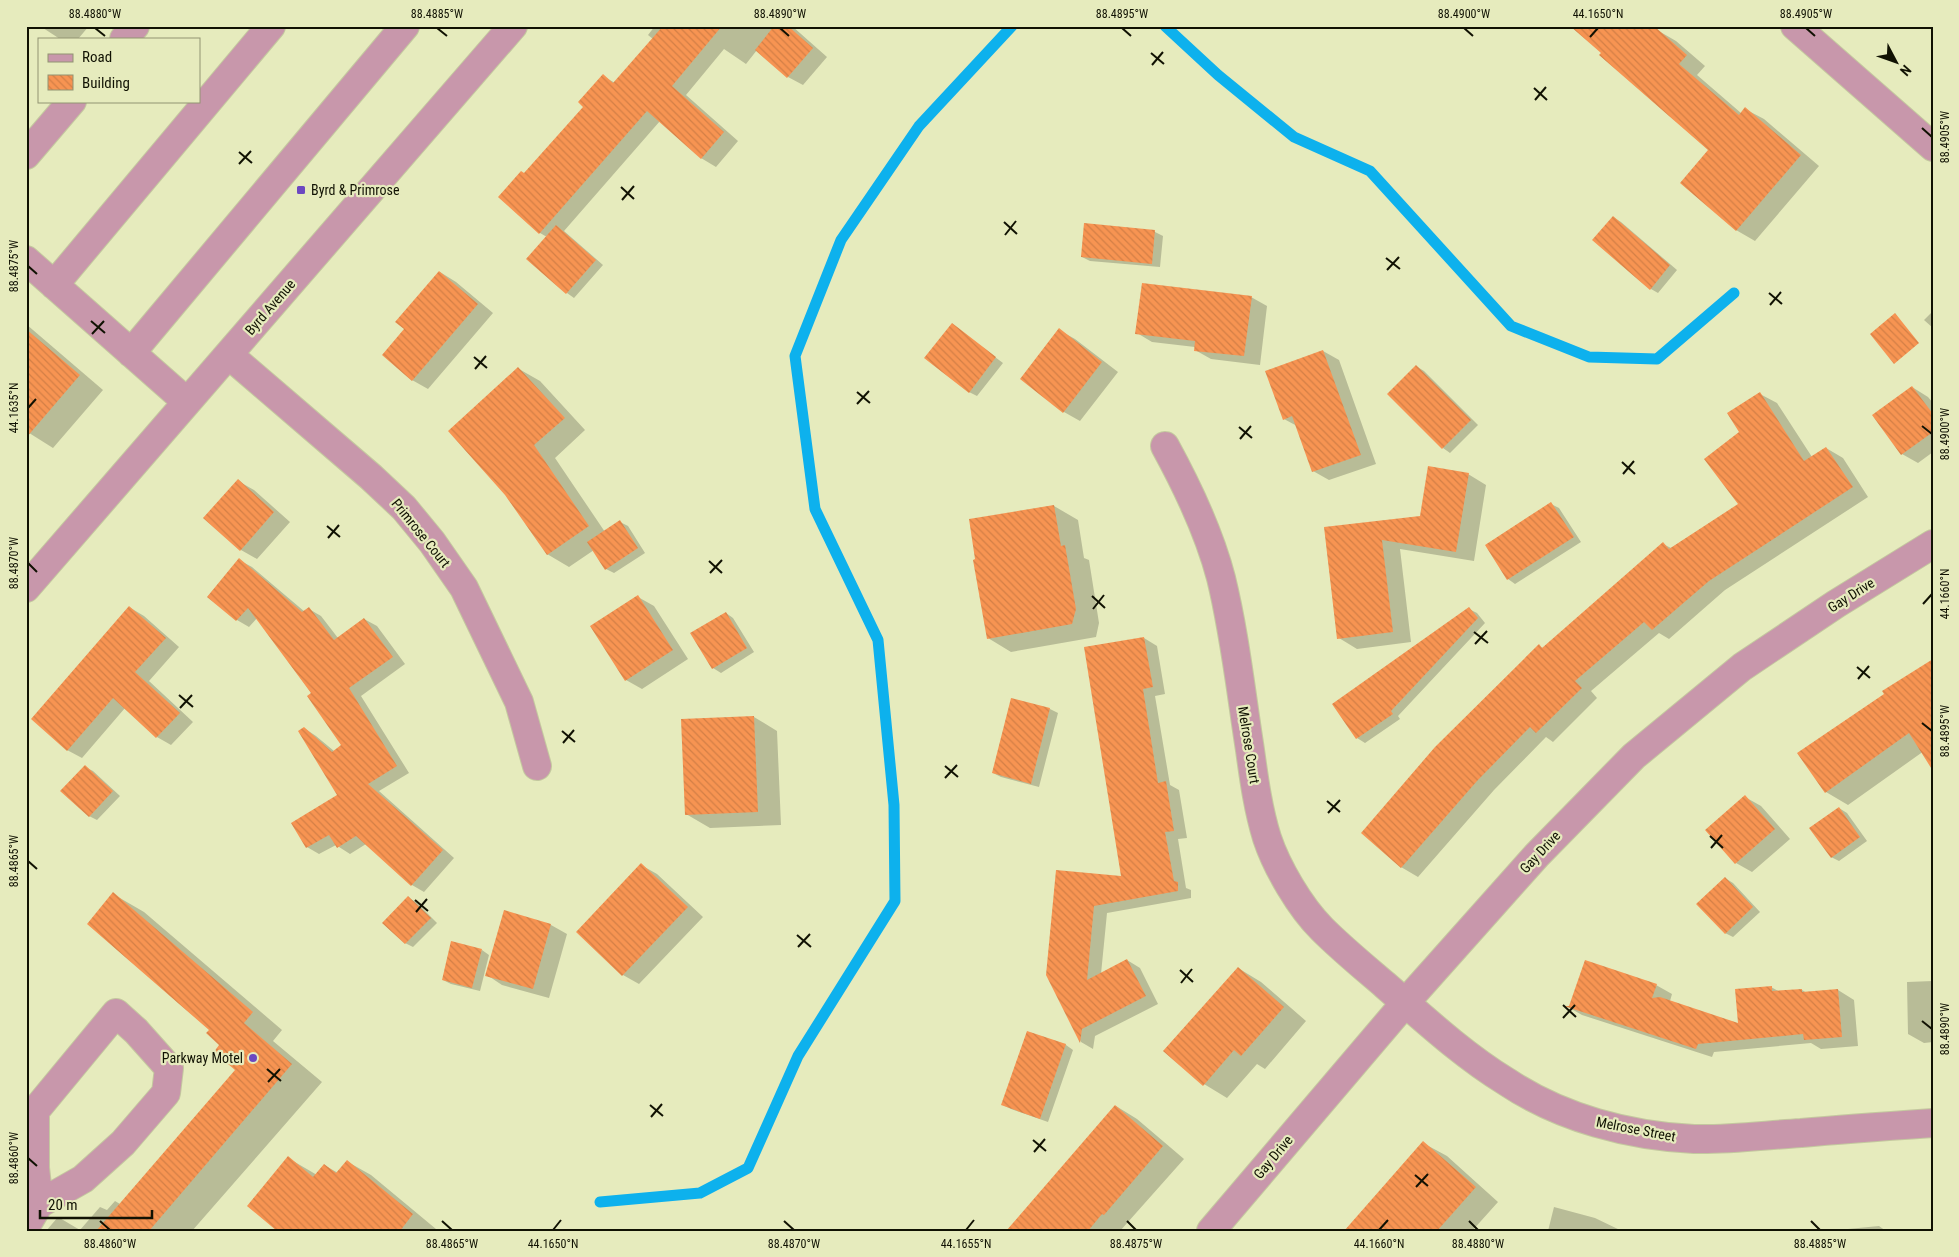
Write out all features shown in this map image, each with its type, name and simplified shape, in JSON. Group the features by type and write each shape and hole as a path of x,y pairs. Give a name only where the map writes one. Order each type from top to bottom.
{"street":[{"path":"125,38 135,26"},
{"path":"54,285 272,26"},
{"path":"131,353 405,26"},
{"path":"1795,26 1933,147"},
{"name":"Byrd Avenue","path":"26,588 229,354 502,30"},
{"path":"30,142 71,102"},
{"path":"26,260 187,402"},
{"name":"Primrose Court","path":"229,354 397,502 432,542 464,588 519,702 537,766"},
{"name":"Melrose Court","path":"1165,446 1185,482 1204,528 1220,577 1231,627 1256,795 1277,863 1305,909 1322,929 1405,1003"},
{"name":"Gay Drive","path":"1211,1231 1405,1003 1537,855 1634,756 1742,667 1836,604 1933,544"},
{"name":"Melrose Street","path":"1405,1003 1464,1052 1508,1083 1551,1106 1616,1128 1655,1136 1695,1139 1734,1138 1933,1123"},
{"path":"116,1013 136,1031 169,1068 166,1093 124,1143 83,1179 32,1215 35,1168 35,1111 116,1013"}],"building":[{"path":"663,26 722,26 672,86 724,132 701,159 647,111 539,234 498,197 521,171 524,173 583,107 578,102 603,74 613,83"},
{"path":"774,26 788,26 813,48 787,78 755,50"},
{"path":"1570,26 1654,26 1687,55 1679,64 1739,115 1745,107 1801,155 1736,231 1680,183 1708,150 1599,55 1601,53"},
{"path":"1613,216 1670,265 1650,290 1592,240"},
{"path":"1084,223 1155,230 1152,264 1081,257"},
{"path":"556,225 596,260 566,294 526,259"},
{"path":"439,271 478,304 412,381 382,355 404,329 395,322"},
{"path":"1142,283 1252,296 1244,356 1194,351 1195,341 1135,334"},
{"path":"1895,313 1919,343 1894,364 1870,334"},
{"path":"952,323 996,357 969,393 924,358"},
{"path":"1059,328 1102,362 1063,413 1020,379"},
{"path":"26,329 80,375 26,438"},
{"path":"1323,350 1361,455 1312,472 1292,416 1283,420 1265,371"},
{"path":"1416,365 1471,420 1442,449 1387,394"},
{"path":"518,367 565,418 534,445 589,526 547,555 505,495 448,431"},
{"path":"1912,386 1933,414 1933,432 1901,455 1872,415"},
{"path":"1760,392 1804,461 1826,447 1853,487 1709,581 1652,630 1644,622 1575,681 1582,688 1536,733 1530,727 1477,781 1401,868 1361,833 1435,747 1539,644 1542,648 1663,542 1669,549 1738,504 1704,459 1739,432 1727,413"},
{"path":"1428,466 1469,473 1456,552 1382,540 1393,632 1337,639 1324,527 1420,516"},
{"path":"238,479 274,512 240,551 203,518"},
{"path":"1551,502 1574,537 1507,580 1485,545"},
{"path":"1054,505 1061,546 1065,545 1076,609 1072,624 987,639 973,560 975,559 969,519"},
{"path":"620,520 638,548 605,570 587,542"},
{"path":"239,558 302,612 309,607 334,640 364,618 393,657 349,688 397,766 368,784 443,850 411,886 356,836 337,848 329,835 306,848 291,823 337,795 298,731 304,727 332,752 341,745 307,696 311,693 248,608 236,621 207,597"},
{"path":"638,595 673,650 625,681 590,626"},
{"path":"129,606 166,638 135,672 180,713 156,738 113,698 67,751 31,719"},
{"path":"1469,607 1478,618 1391,711 1393,714 1356,739 1332,704"},
{"path":"726,612 747,648 712,669 690,633"},
{"path":"1144,637 1153,687 1143,689 1158,783 1166,781 1174,831 1165,832 1174,881 1178,882 1178,891 1094,906 1087,980 1127,959 1146,996 1082,1029 1080,1043 1046,975 1056,870 1121,876 1084,647"},
{"path":"1933,659 1933,771 1909,733 1825,793 1797,753 1884,694 1882,691"},
{"path":"1011,698 1050,708 1031,784 992,773"},
{"path":"754,716 758,812 685,815 681,719"},
{"path":"85,765 113,791 89,817 60,791"},
{"path":"1745,795 1775,829 1735,864 1705,830"},
{"path":"1839,807 1860,837 1831,858 1809,828"},
{"path":"641,863 688,907 622,976 576,932"},
{"path":"1725,877 1753,907 1725,934 1696,904"},
{"name":"Parkway Motel","path":"113,892 253,1012 244,1023 292,1064 149,1231 96,1231 235,1070 214,1052 219,1045 206,1033 209,1030 87,924"},
{"path":"408,896 431,918 405,944 382,923"},
{"path":"504,910 551,924 533,989 485,976"},
{"path":"451,941 482,949 472,988 442,980"},
{"path":"1585,960 1657,984 1652,998 1660,997 1738,1023 1735,989 1772,986 1772,991 1802,989 1802,992 1838,989 1842,1037 1804,1040 1803,1034 1698,1044 1696,1049 1564,1006 1569,1006"},
{"path":"1238,967 1284,1007 1241,1056 1234,1050 1203,1086 1163,1051"},
{"path":"1027,1031 1066,1044 1040,1119 1001,1105"},
{"path":"1115,1105 1163,1146 1104,1215 1102,1214 1088,1231 1006,1231"},
{"path":"1423,1141 1476,1187 1437,1231 1344,1231"},
{"path":"288,1156 313,1177 324,1164 336,1173 347,1160 413,1214 400,1231 277,1231 247,1206"}],"waterway":[{"path":"600,1202 700,1193 748,1168 798,1056 895,901 894,805 878,640 815,509 795,356 841,240 919,126 1012,26"},
{"path":"1165,26 1218,75 1294,137 1370,171 1511,326 1589,357 1657,359 1734,293"}],"place":[{"name":"Byrd & Primrose","path":"301,190"},
{"name":"Parkway Motel","path":"253,1058"}]}
